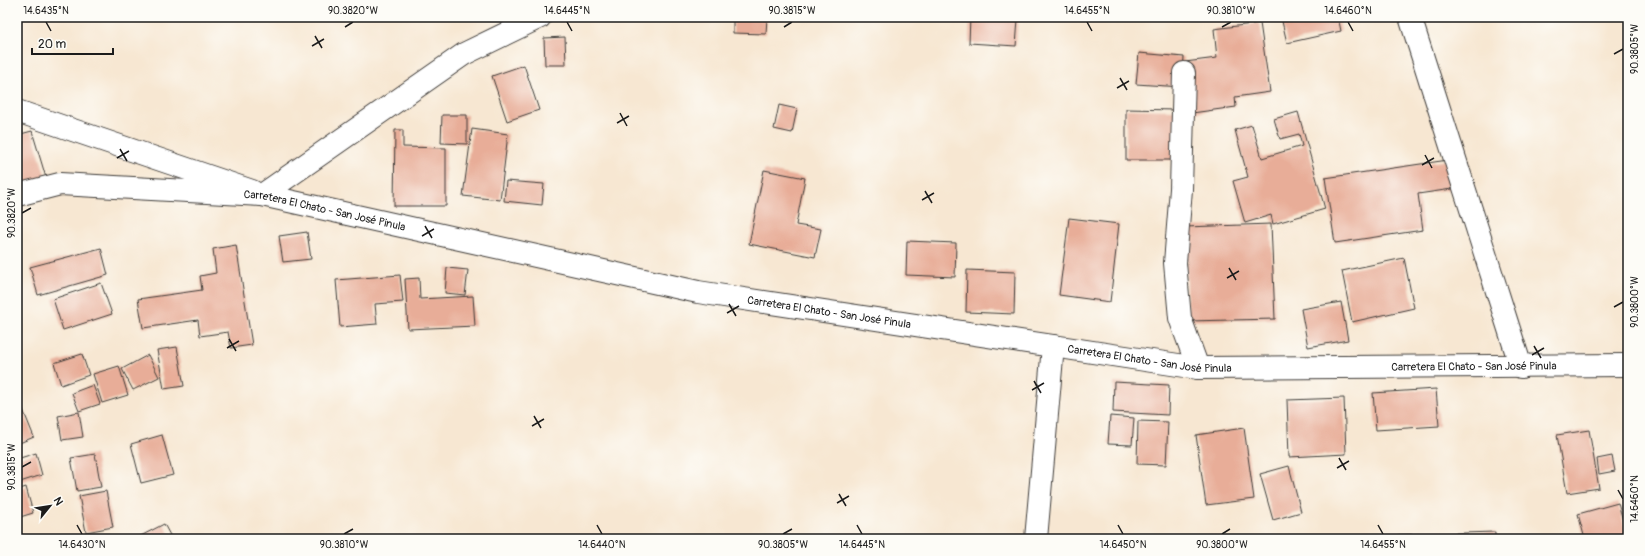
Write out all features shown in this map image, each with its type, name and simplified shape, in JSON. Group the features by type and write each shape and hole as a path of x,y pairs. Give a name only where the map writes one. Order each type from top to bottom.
{"main road":[{"path":"17,111 262,195 464,54 540,17"},
{"path":"1410,17 1521,367"},
{"path":"1184,73 1181,189 1175,263 1180,318 1198,368"},
{"name":"Carretera El Chato - San José Pinula","path":"17,195 60,184 262,195 698,292 1198,368 1521,367 1628,365"},
{"path":"1036,539 1053,346"}],"building":[{"path":"733,17 767,17 766,34 733,33"},
{"path":"970,17 1016,17 1016,19 1018,19 1016,46 969,43"},
{"path":"1281,17 1338,17 1341,31 1287,43"},
{"path":"1260,23 1270,92 1235,97 1236,107 1192,113 1185,62 1217,58 1214,29"},
{"path":"565,37 566,65 545,65 544,38"},
{"path":"1139,53 1184,57 1182,87 1136,84"},
{"path":"524,65 539,110 507,121 492,76"},
{"path":"779,105 797,109 792,133 774,129"},
{"path":"1126,109 1175,110 1175,160 1126,160"},
{"path":"1298,112 1325,209 1273,224 1271,215 1245,223 1233,181 1248,177 1235,130 1252,125 1262,158 1302,146 1299,134 1280,139 1274,119"},
{"path":"442,115 467,115 467,144 441,143"},
{"path":"472,129 508,134 500,200 463,196"},
{"path":"395,130 403,130 403,147 446,148 446,206 394,206"},
{"path":"32,131 47,181 17,190 17,135"},
{"path":"1448,160 1452,189 1418,194 1423,230 1335,243 1325,178"},
{"path":"764,170 805,178 796,225 821,229 815,257 749,244"},
{"path":"506,181 544,184 542,205 504,201"},
{"path":"1069,218 1119,224 1110,302 1059,295"},
{"path":"1271,224 1275,319 1188,321 1185,227"},
{"path":"307,232 311,259 283,262 279,236"},
{"path":"907,241 956,243 955,277 906,275"},
{"path":"236,245 252,345 231,348 228,332 200,336 198,320 143,328 138,299 202,290 200,276 216,273 213,249"},
{"path":"101,248 108,275 38,295 30,267"},
{"path":"1404,258 1414,308 1352,322 1342,271"},
{"path":"447,268 468,270 465,295 445,293"},
{"path":"967,270 1015,272 1014,314 966,312"},
{"path":"400,275 403,302 375,304 377,324 340,327 336,280"},
{"path":"419,278 420,299 473,296 475,326 408,329 405,279"},
{"path":"101,283 112,314 63,330 53,299"},
{"path":"1341,302 1348,340 1308,347 1301,309"},
{"path":"177,347 184,386 164,389 157,350"},
{"path":"82,354 89,375 61,385 54,363"},
{"path":"148,355 159,377 133,390 122,369"},
{"path":"119,366 128,395 102,403 93,374"},
{"path":"1114,382 1169,385 1168,415 1113,412"},
{"path":"93,385 100,404 79,411 72,393"},
{"path":"1436,389 1439,426 1376,430 1373,393"},
{"path":"17,395 34,437 17,444"},
{"path":"1344,398 1346,454 1289,457 1287,400"},
{"path":"79,412 83,437 62,440 58,416"},
{"path":"1110,416 1134,418 1132,445 1108,444"},
{"path":"1138,421 1168,422 1166,465 1137,464"},
{"path":"1244,428 1254,499 1206,505 1196,435"},
{"path":"1589,430 1599,488 1567,493 1557,435"},
{"path":"162,435 173,475 141,483 131,444"},
{"path":"36,453 42,475 20,482 17,471 17,459"},
{"path":"95,454 101,487 77,491 71,458"},
{"path":"1612,456 1615,471 1599,474 1597,459"},
{"path":"1289,466 1301,512 1273,520 1260,474"},
{"path":"26,487 33,513 17,518 17,490"},
{"path":"106,491 113,527 86,532 79,496"},
{"path":"1618,503 1628,539 1585,539 1578,514"},
{"path":"164,524 172,539 135,539"},
{"path":"1495,532 1495,539 1399,539 1398,535"}]}
